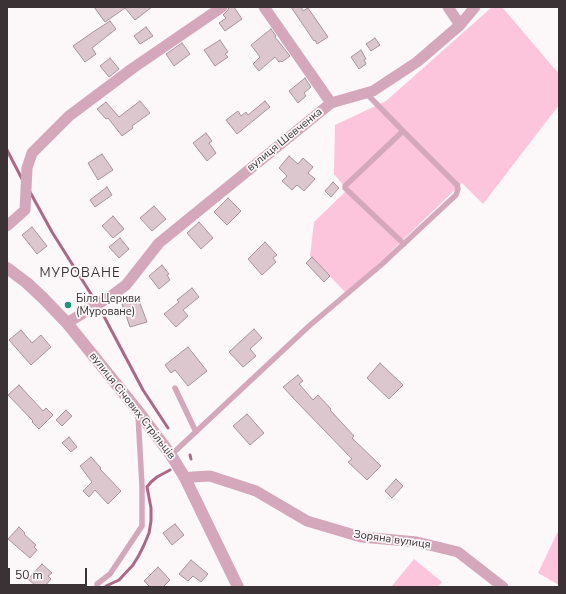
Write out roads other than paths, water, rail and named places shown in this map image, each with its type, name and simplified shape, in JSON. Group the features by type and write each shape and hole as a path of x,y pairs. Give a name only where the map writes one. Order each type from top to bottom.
{"street":[{"path":"7,226 26,210 27,168 32,153 69,116 133,68 222,7"},
{"path":"264,7 331,103"},
{"path":"448,7 460,25"},
{"name":"вулиця Шевченка","path":"67,323 126,285 159,243 331,103 373,91 417,62 460,25 476,7"},
{"name":"вулиця Січових Стрільців","path":"7,268 27,283 67,323 172,455 185,478 238,587"},
{"name":"Зоряна вулиця","path":"185,478 210,476 256,491 307,521 361,537 416,542 458,552 503,587"}],"lane":[{"path":"172,455 309,326 381,265 456,196 458,190 457,185 366,93"},
{"path":"403,131 345,186 345,188 404,244"},
{"path":"174,388 196,432"},
{"path":"97,587 97,584 110,574 142,526 142,486 138,411"}],"waterway":[{"path":"7,150 22,179"},
{"path":"30,192 52,232 96,302"},
{"path":"99,307 143,390 168,428"},
{"path":"190,455 191,459"},
{"path":"106,586 119,580 133,565 139,555 149,533 151,521 151,508 147,487 157,477 170,470"}],"place":[{"name":"Біля Церкви (Муроване)","path":"68,305"}],"district":[{"name":"МУРОВАНЕ","path":"80,274"}]}
